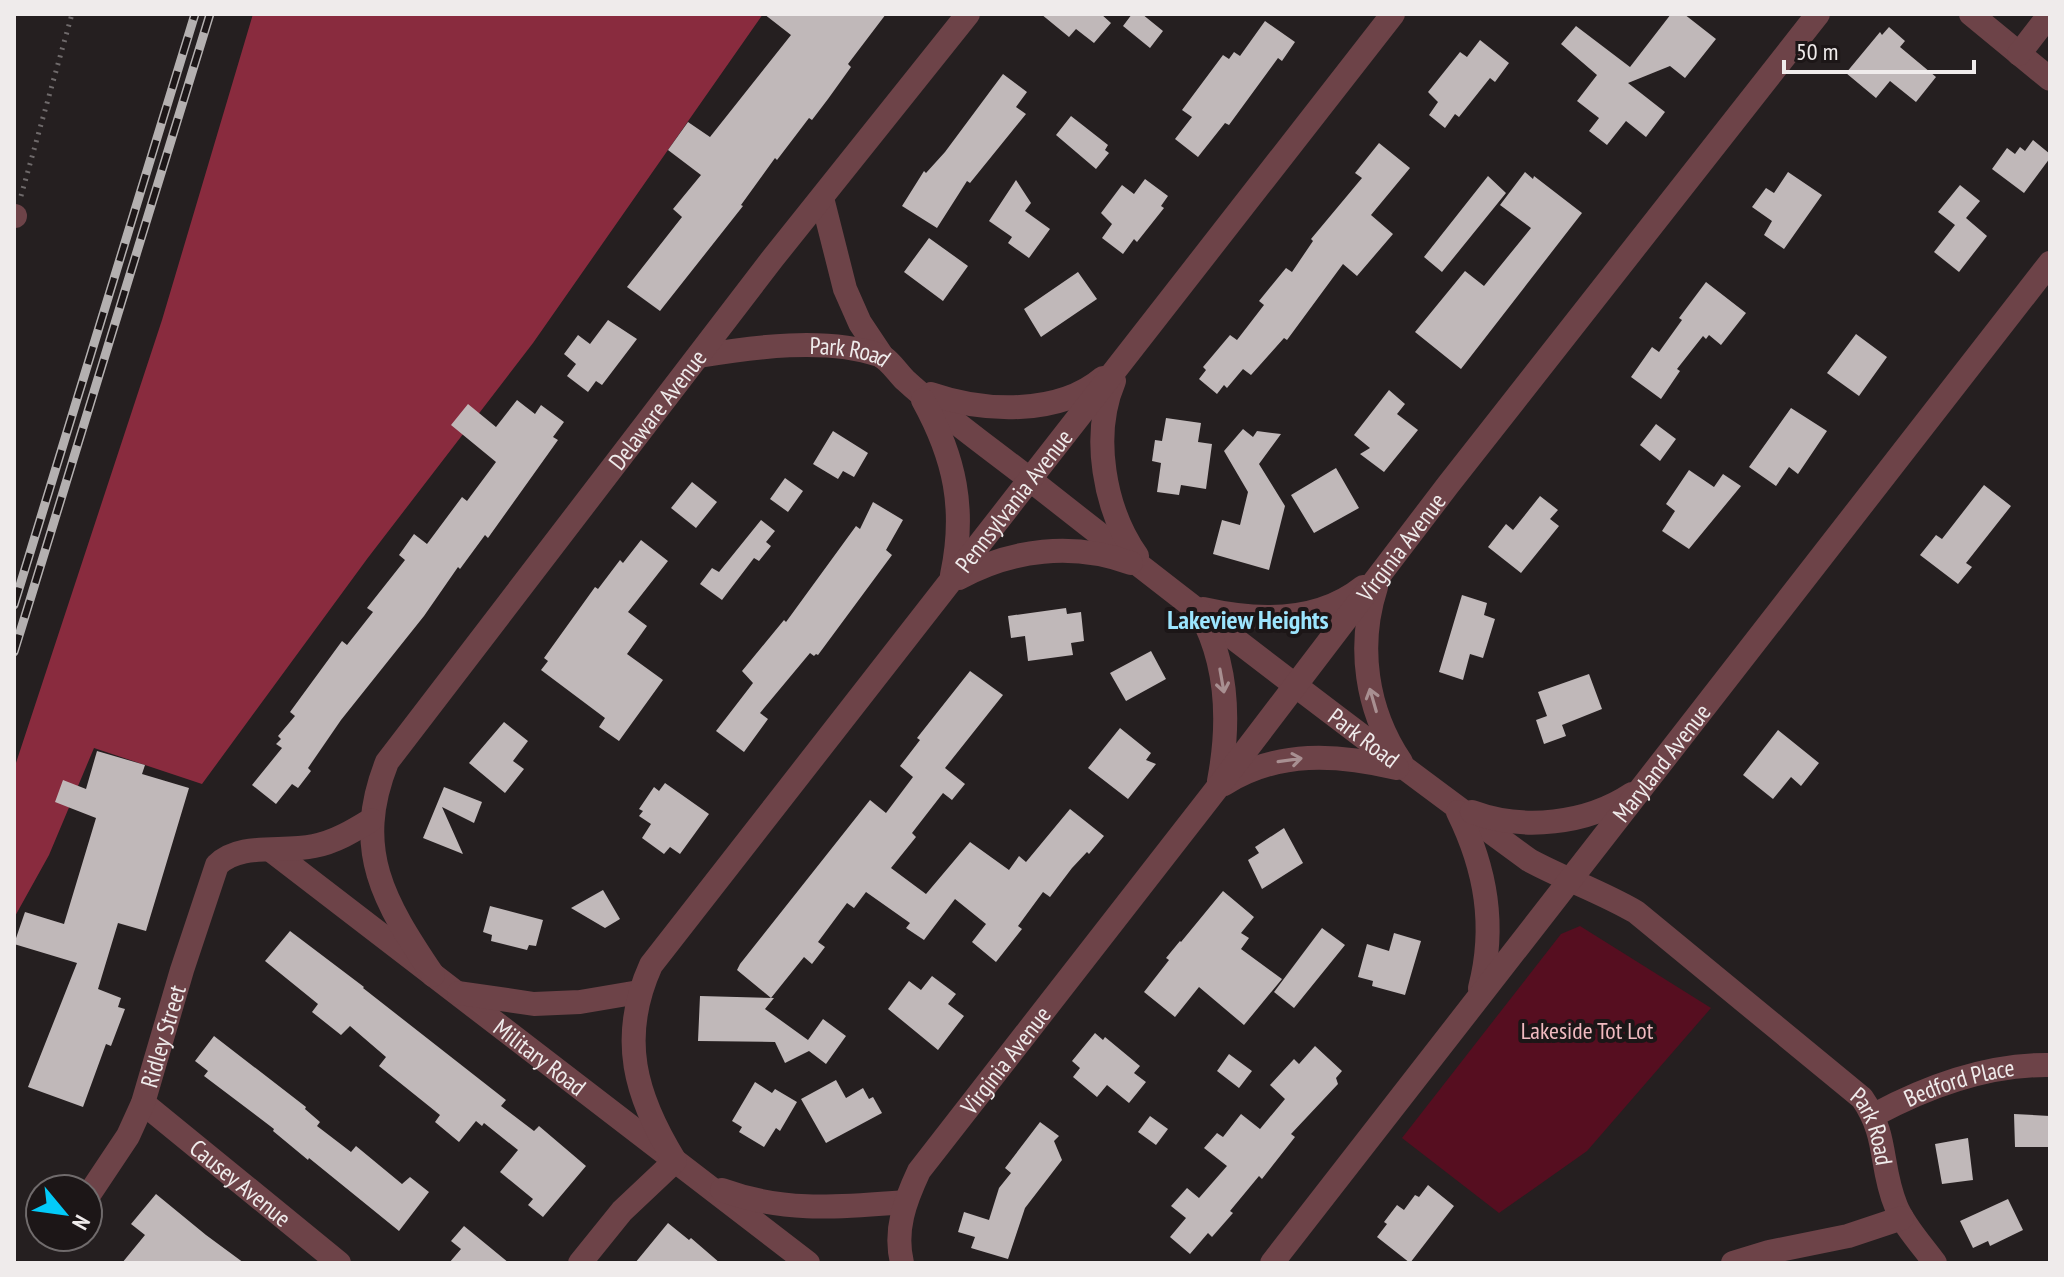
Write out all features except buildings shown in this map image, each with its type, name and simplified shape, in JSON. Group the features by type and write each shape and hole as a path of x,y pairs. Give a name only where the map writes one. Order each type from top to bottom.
{"street":[{"name":"Delaware Avenue","path":"433,975 401,927 378,874 371,820 376,790 387,762 699,356 968,14"},
{"name":"Pennsylvania Avenue","path":"675,1161 649,1114 638,1082 633,1017 639,992 651,965 1393,14"},
{"name":"Virginia Avenue","path":"902,1263 899,1231 905,1202 919,1171 1818,14"},
{"path":"1971,14 2050,79"},
{"path":"2019,54 2050,14"},
{"path":"822,198 845,289 860,323 882,356"},
{"name":"Maryland Avenue","path":"1272,1263 2050,263"},
{"name":"Park Road","path":"699,356 748,348 806,346 848,349 882,356 918,390 1030,479 1407,770 1529,860 1608,895 1636,912 1862,1098 1882,1134 1887,1176 1902,1218 1935,1263"},
{"path":"918,390 981,406 1018,407 1077,393 1098,382 1122,360"},
{"path":"1122,360 1108,394 1102,442 1107,485 1116,517 1145,568"},
{"path":"918,390 938,427 960,509 958,550 951,582"},
{"path":"951,582 993,562 1051,550 1080,551 1117,558 1145,568"},
{"path":"1197,607 1233,615 1269,617 1305,613 1335,604 1381,573"},
{"path":"1381,573 1370,605 1365,638 1367,672 1372,699 1384,733 1407,770"},
{"path":"1197,607 1215,648 1227,718 1218,787"},
{"path":"1218,787 1260,766 1286,759 1320,757 1366,761 1407,770"},
{"path":"1455,806 1485,817 1517,823 1549,822 1609,807 1644,786"},
{"path":"1455,806 1472,840 1483,875 1489,913 1488,950 1478,998"},
{"path":"272,851 318,846 346,835 371,820"},
{"name":"Ridley Street","path":"103,1173 128,1136 143,1103 217,865 227,855 240,850 272,851"},
{"name":"Military Road","path":"272,851 808,1263"},
{"path":"456,993 534,1004 580,1002 639,992"},
{"name":"Bedford Place","path":"1874,1115 1948,1081 1983,1072 2050,1065"},
{"name":"Causey Avenue","path":"143,1103 339,1263"},
{"path":"580,1263 622,1211 675,1161"},
{"path":"704,1183 741,1197 787,1207 826,1209 905,1202"},
{"path":"1733,1263 1769,1252 1848,1236 1902,1218"}],"path":[{"path":"15,216 72,14"}],"green space":[{"name":"Lakeside Tot Lot","path":"1580,926 1711,1008 1587,1151 1499,1213 1402,1138 1561,934"}],"shaded area":[{"path":"253,14 763,14 533,343 367,559 202,784 94,748 49,855 14,918 14,769 162,320"}],"railway":[{"path":"14,605 195,14"},
{"path":"14,652 210,14"}],"district":[{"name":"Lakeview Heights","path":"1248,619"}]}
